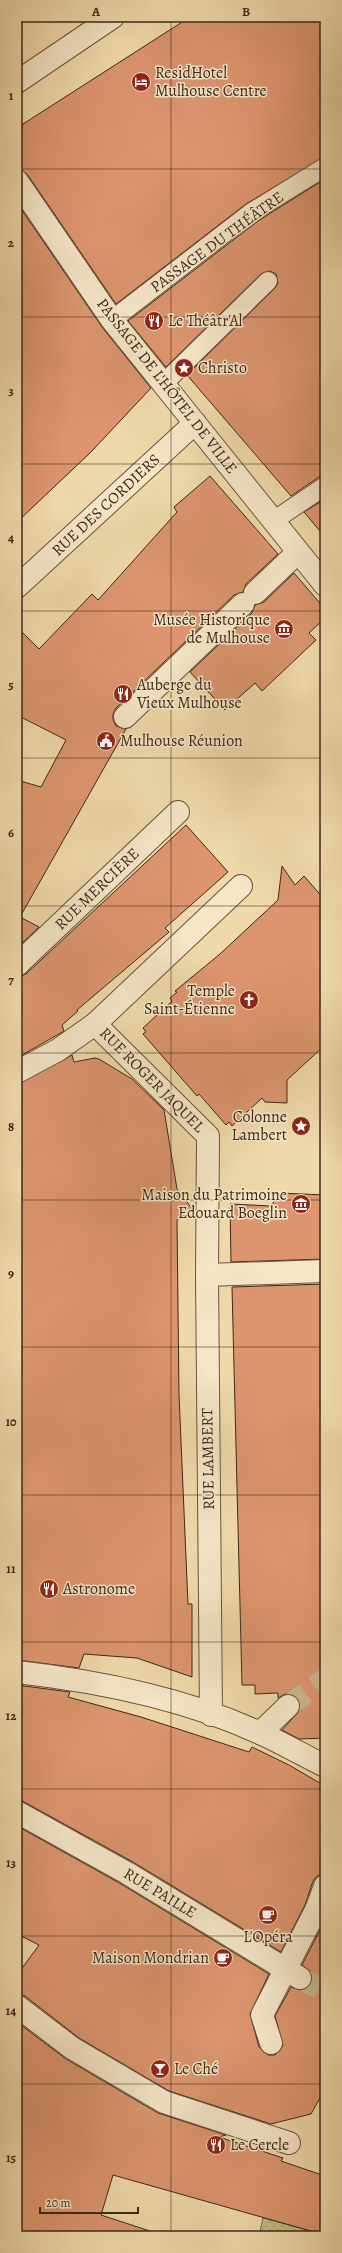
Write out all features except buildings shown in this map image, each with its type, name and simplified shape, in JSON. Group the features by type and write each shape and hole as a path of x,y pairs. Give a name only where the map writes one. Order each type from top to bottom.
{"street":[{"path":"17,82 113,17"},
{"name":"PASSAGE DE L'HÔTEL DE VILLE","path":"17,181 112,320 162,385 195,423 325,585"},
{"name":"RUE DES CORDIERS","path":"17,587 195,423"},
{"path":"125,717 298,552"},
{"name":"RUE MERCIÈRE","path":"17,965 178,812"},
{"path":"17,1072 58,1050 95,1024 241,886"},
{"name":"RUE ROGER JAQUEL","path":"95,1024 208,1136"},
{"name":"RUE LAMBERT","path":"208,1136 206,1275 211,1715"},
{"path":"206,1275 325,1271"},
{"path":"17,1672 72,1678 176,1704 260,1733 325,1766"},
{"path":"260,1733 288,1706"},
{"name":"RUE PAILLE","path":"17,1812 128,1873 293,1974"},
{"path":"272,2043 262,2015 293,1974 325,1886"},
{"path":"17,2006 72,2048 164,2102 288,2143"}],"lane":[{"name":"PASSAGE DU THÉÂTRE","path":"112,320 252,212 325,167"},
{"path":"162,385 268,281"},
{"path":"273,521 325,486"}],"shaded area":[{"path":"263,2218 325,2235 325,2236 259,2236"}],"tunnel":[{"path":"288,1706 325,1679"},
{"path":"300,1978 325,1991"}],"place":[{"name":"ResidHotel Mulhouse Centre","path":"141,82"},
{"name":"Le Théâtr'Al","path":"154,321"},
{"name":"Christo","path":"184,368"},
{"name":"Musée Historique de Mulhouse","path":"284,629"},
{"name":"Auberge du Vieux Mulhouse","path":"123,694"},
{"name":"Mulhouse Réunion","path":"106,741"},
{"name":"Temple Saint-Étienne","path":"249,1000"},
{"name":"Colonne Lambert","path":"301,1126"},
{"name":"Maison du Patrimoine Edouard Boeglin","path":"301,1204"},
{"name":"Astronome","path":"49,1589"},
{"name":"L'Opéra","path":"268,1915"},
{"name":"Maison Mondrian","path":"223,1958"},
{"name":"Le Ché","path":"160,2069"},
{"name":"Le Cercle","path":"216,2145"}]}
